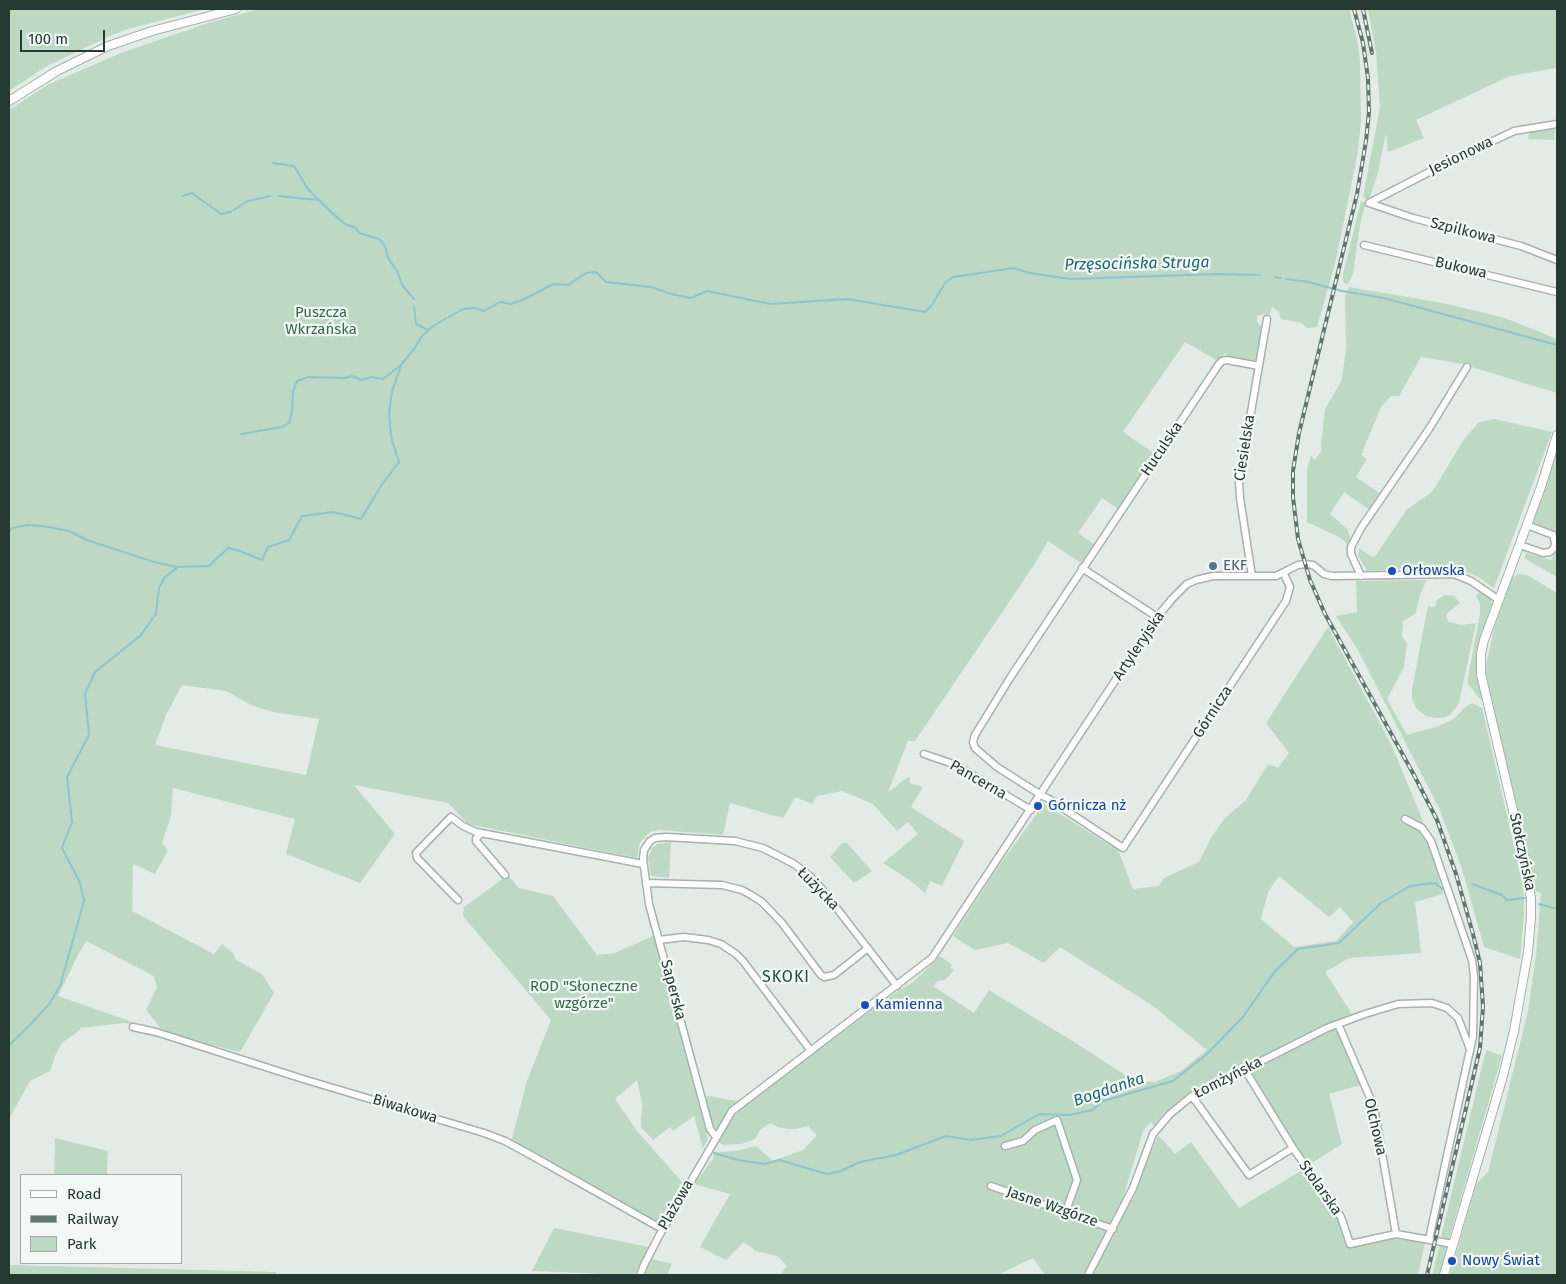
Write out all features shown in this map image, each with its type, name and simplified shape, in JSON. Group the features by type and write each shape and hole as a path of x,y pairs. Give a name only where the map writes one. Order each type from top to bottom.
{"street":[{"path":"9,101 64,67 113,44 155,30 236,9"},
{"name":"Jesionowa","path":"1369,203 1403,184 1514,130 1557,124"},
{"name":"Szpilkowa","path":"1369,203 1413,218 1522,246 1557,260"},
{"name":"Bukowa","path":"1364,246 1557,292"},
{"name":"Ciesielska","path":"1252,576 1239,482 1267,320"},
{"name":"Huculska","path":"973,742 978,729 1010,678 1220,363 1227,360 1259,366"},
{"path":"1361,576 1351,553 1352,546 1361,528 1429,429 1467,367"},
{"name":"Stołczyńska","path":"1444,1275 1503,1076 1514,1031 1530,935 1532,909 1530,886 1480,664 1482,646 1544,478 1557,435"},
{"path":"1520,545 1543,553 1550,552 1554,548 1553,535 1527,525"},
{"path":"1284,574 1298,565 1306,564 1313,565 1330,576 1454,574 1471,581 1499,600"},
{"path":"1082,568 1158,617"},
{"name":"Artyleryjska","path":"1041,795 1158,617 1178,592 1193,581 1213,576 1276,576 1284,574"},
{"name":"Górnicza","path":"1123,848 1286,601 1290,587 1284,574"},
{"name":"Pancerna","path":"973,742 975,748 984,757 1123,848"},
{"name":"Pancerna","path":"924,754 956,765 1031,810"},
{"path":"716,1137 735,1108 932,958 1041,795"},
{"path":"458,900 417,858 416,854 451,817 463,826 481,833 643,864"},
{"path":"1405,819 1422,828 1431,841 1464,935 1473,967 1473,1020 1470,1049 1429,1239"},
{"path":"481,833 476,841 505,875"},
{"name":"Łużycka","path":"650,841 655,838 666,837 728,840 749,844 794,864 810,877 831,899 897,986"},
{"name":"Saperska","path":"650,841 643,853 646,883 659,940 710,1129 716,1137"},
{"path":"646,883 722,885 733,887 751,895 766,906 782,923 824,977 834,975 868,948"},
{"path":"659,940 684,937 708,940 721,944 736,954 811,1051"},
{"name":"Łomżyńska","path":"1088,1275 1133,1188 1154,1134 1170,1114 1192,1096 1313,1034 1386,1007 1420,1002 1439,1004 1447,1008 1458,1018 1467,1021 1473,1020"},
{"path":"1458,1018 1470,1049"},
{"name":"Olchowa","path":"1338,1024 1374,1107 1396,1234"},
{"name":"Biwakowa","path":"133,1027 505,1141 662,1229"},
{"name":"Stolarska","path":"1245,1070 1293,1148 1341,1217 1350,1244 1396,1234 1454,1244"},
{"path":"1192,1096 1249,1175 1293,1148"},
{"path":"1005,1146 1023,1141 1035,1130 1057,1120 1076,1177 1075,1186 1066,1211"},
{"name":"Plażowa","path":"640,1275 662,1229 716,1137"},
{"name":"Jasne Wzgórze","path":"991,1186 1113,1229"}],"green space":[{"path":"9,9 205,9 112,35 47,66 9,91"},
{"name":"Puszcza Wkrzańska","path":"259,9 1349,9 1357,39 1360,61 1361,121 1358,151 1336,260 1317,327 1307,328 1302,323 1281,319 1279,312 1272,306 1270,314 1257,316 1257,322 1263,328 1256,363 1230,358 1225,353 1218,361 1185,342 1123,432 1155,454 1118,509 1102,498 1078,533 1094,544 1081,563 1048,541 1034,565 915,741 908,741 888,792 908,777 911,778 909,783 923,787 911,807 964,841 942,886 930,881 925,893 911,881 883,863 918,834 908,822 897,831 873,804 842,791 817,796 812,804 795,797 783,818 730,803 723,835 661,830 651,831 640,842 637,858 468,824 448,803 354,785 395,834 360,883 286,854 295,819 173,788 171,816 162,843 168,850 155,874 133,864 132,911 214,954 222,944 233,953 236,960 262,974 274,993 240,1052 180,1037 162,1030 146,1010 157,987 154,976 86,941 58,996 132,1022 135,1025 125,1023 80,1028 80,1030 62,1043 50,1071 30,1081 9,1119 9,110 49,84 121,53 208,23","holes":["182,685 226,691 251,705 273,712 319,719 306,775 155,745 166,715"]},
{"path":"1368,9 1557,9 1557,68 1510,76 1416,120 1424,138 1388,152 1386,133 1378,172 1369,200 1363,197 1380,107 1376,53"},
{"path":"1555,127 1554,140 1528,139 1529,131"},
{"path":"1361,201 1366,204 1361,219 1353,273 1347,284 1343,282 1343,274"},
{"path":"1349,287 1443,303 1505,318 1557,339 1557,393 1462,364 1421,357 1399,396 1391,396 1381,407 1361,455 1367,459 1356,477 1381,494 1371,511 1344,492 1330,514 1347,529 1351,539 1348,545 1341,538 1307,522 1307,469 1311,456 1315,460 1322,450 1325,409 1342,380 1346,347 1345,296"},
{"path":"1494,419 1552,432 1494,588 1478,577 1446,566 1367,571 1358,555 1359,548 1374,558 1407,509 1432,492 1463,441 1478,423"},
{"path":"1557,453 1557,532 1533,522"},
{"path":"1557,551 1557,577 1524,558 1526,553 1551,560"},
{"path":"1518,574 1527,575 1557,593 1557,1275 1450,1275 1476,1184 1488,1172 1528,1011 1536,955 1541,893 1536,891 1485,670 1494,629 1511,579"},
{"path":"1427,580 1421,592 1415,614 1403,621 1402,637 1407,643 1404,667 1387,699 1407,735 1436,727 1454,719 1464,708 1472,703 1482,708 1524,888 1524,916 1520,959 1484,947 1462,869 1439,808 1359,652 1336,616 1357,612 1356,581"},
{"path":"1481,592 1491,599 1492,604 1478,648 1477,673 1483,699 1481,700 1467,683 1480,614 1480,605 1476,595"},
{"path":"1445,595 1454,596 1460,603 1447,613 1446,617 1449,622 1461,625 1476,623 1459,703 1450,715 1443,718 1435,718 1426,716 1417,709 1412,699 1412,689 1428,606 1435,607 1437,600"},
{"path":"1328,627 1391,744 1423,821 1443,894 1415,902 1421,953 1349,958 1325,972 1352,1014 1334,1021 1361,1085 1329,1094 1342,1144 1307,1166 1242,1064 1190,1092 1165,1112 1154,1126 1151,1122 1143,1131 1120,1208 1084,1275 1045,1275 1033,1258 997,1275 780,1275 787,1266 777,1256 756,1251 744,1242 726,1260 700,1247 730,1194 694,1184 713,1159 714,1152 736,1151 756,1146 773,1161 803,1150 817,1135 808,1126 788,1129 770,1123 760,1130 755,1139 741,1144 723,1145 718,1142 735,1115 750,1101 791,1070 898,991 912,983 940,956 952,965 950,968 954,970 945,980 938,981 933,986 974,1013 989,990 1134,1081 1155,1082 1181,1071 1207,1050 1153,1006 1060,947 1044,963 1008,943 975,950 953,936 1000,864 1044,804 1118,850 1133,889 1159,886 1164,878 1199,862 1212,836 1224,819 1246,800 1268,764 1278,768 1289,753 1266,723","holes":["1279,876 1329,917 1340,907 1353,922 1336,941 1294,947 1261,919 1268,892"]},
{"path":"671,842 669,878 651,876 648,858 652,848 658,844"},
{"path":"842,843 847,843 872,871 854,883 830,857"},
{"name":"ROD \"Słoneczne wzgórze\"","path":"508,875 519,888 553,896 597,955 615,953 655,935 708,1139 703,1148 694,1116 673,1131 670,1127 653,1140 641,1127 642,1102 637,1080 615,1099 637,1131 682,1182 658,1223 538,1154 511,1142 527,1081 551,1020 463,916 464,907"},
{"path":"1486,1050 1502,1056 1449,1239 1441,1237"},
{"path":"703,1095 737,1101 728,1110 717,1128 712,1126"},
{"path":"1158,1136 1175,1154 1191,1142 1239,1208 1304,1169 1341,1223 1345,1242 1349,1245 1360,1246 1388,1238 1425,1242 1418,1275 1091,1275 1132,1199"},
{"path":"55,1138 108,1151 107,1174 54,1174"},
{"path":"554,1228 649,1247 634,1275 532,1271"},
{"path":"1440,1244 1448,1246 1439,1275 1432,1275"},
{"path":"652,1259 672,1264 667,1275 647,1275 646,1273"},
{"path":"9,1265 276,1272 276,1275 9,1275"}],"waterway":[{"path":"273,163 294,166 308,189 332,213 345,224 356,228 359,233 379,239 385,246 388,258 397,271 402,285 414,299"},
{"path":"182,196 192,193 221,214 230,212 248,201 270,196"},
{"path":"278,196 318,200"},
{"name":"Przęsocińska Struga","path":"9,1045 50,1003 60,986 84,901 80,883 62,848 72,822 67,777 89,735 85,694 95,672 140,636 156,614 159,588 165,577 178,567 209,566 228,548 262,560 268,547 289,540 302,516 333,512 361,519 381,486 399,462 391,437 389,413 392,392 401,365 422,336 433,326 463,309 474,308 484,311 500,302 511,304 553,284 568,285 586,273 596,272 606,282 651,287 691,298 707,291 770,304 847,299 925,312 932,305 945,283 953,277 1014,268 1030,273 1070,279 1218,274 1260,275"},
{"name":"Przęsocińska Struga","path":"1275,277 1281,278"},
{"name":"Przęsocińska Struga","path":"1286,279 1384,298 1557,345"},
{"path":"414,306 416,324 428,330"},
{"path":"241,434 282,427 289,423 292,412 293,391 297,381 308,377 345,378 352,376 361,380 371,377 383,379 401,365"},
{"path":"9,532 12,528 28,525 69,531 87,540 154,562 177,567"},
{"name":"Bogdanka","path":"714,1153 738,1160 765,1164 779,1160 827,1174 841,1171 860,1162 896,1155 946,1136 971,1140 1001,1136 1039,1114 1070,1115 1092,1110 1103,1101 1173,1081 1207,1054 1243,1017 1275,971 1298,949 1339,943 1381,903 1410,886 1435,883 1444,890"},
{"name":"Bogdanka","path":"1472,884 1502,895 1507,900 1525,898"},
{"name":"Bogdanka","path":"1539,904 1557,909"}],"railway":[{"path":"1354,9 1363,43 1368,78 1369,112 1366,141 1357,194 1299,433 1293,471 1293,497 1298,539 1310,580 1325,614 1437,820 1456,874 1480,963 1483,1007 1480,1048 1427,1275"},
{"path":"1363,9 1372,53"}],"place":[{"name":"EKF","path":"1213,566"},
{"name":"Orłowska","path":"1392,571"},
{"name":"Górnicza nż","path":"1038,806"},
{"name":"Kamienna","path":"865,1005"},
{"name":"Nowy Świat","path":"1452,1261"}],"district":[{"name":"SKOKI","path":"786,978"}]}
